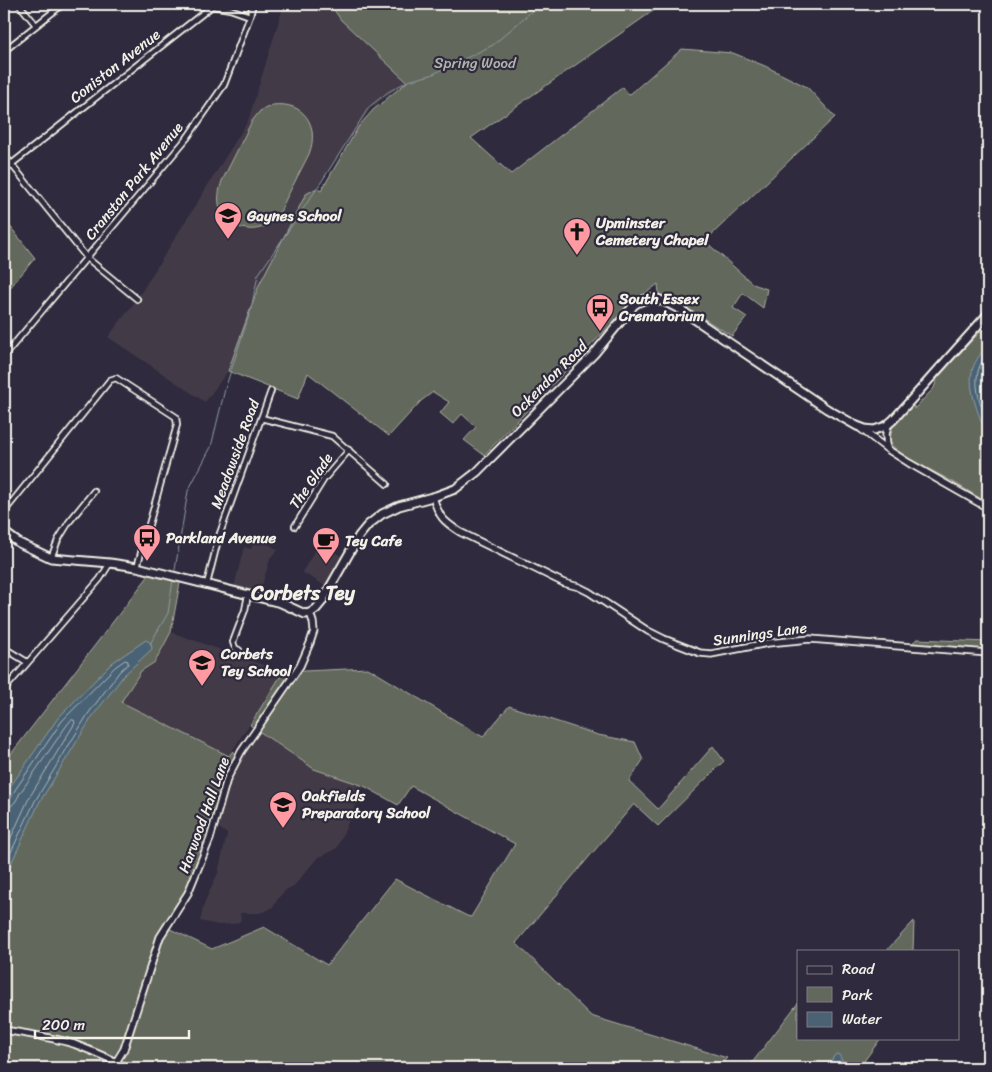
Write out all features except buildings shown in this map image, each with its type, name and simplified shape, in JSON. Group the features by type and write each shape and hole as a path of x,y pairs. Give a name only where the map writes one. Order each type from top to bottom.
{"main road":[{"name":"Ockendon Road","path":"310,613 316,610 359,536 368,525 382,514 399,506 455,490 477,472 594,354 634,305 649,298 656,298 681,310 819,403 858,426 874,430 888,424"},
{"path":"888,424 988,314"},
{"path":"4,532 19,543 51,558 137,566 281,603 305,614 310,613"}],"street":[{"path":"18,4 36,25"},
{"path":"4,51 63,4"},
{"name":"Cranston Park Avenue","path":"4,356 187,138 224,85 253,4"},
{"name":"Coniston Avenue","path":"4,170 212,6 230,9 250,16"},
{"path":"4,155 87,258 137,299"},
{"path":"4,512 110,380 116,378 176,417 177,425 137,566"},
{"name":"Meadowside Road","path":"207,584 219,536 271,392"},
{"path":"261,418 332,436 387,484"},
{"path":"887,448 886,434 888,424"},
{"path":"858,426 909,464 988,508"},
{"name":"The Glade","path":"295,526 324,479 349,450"},
{"path":"51,558 58,540 69,522 94,491"},
{"name":"Sunnings Lane","path":"433,497 437,511 446,523 460,532 564,583 589,592 648,631 700,653 711,654 776,642 810,639 988,653"},
{"path":"4,690 100,579 110,563"},
{"path":"239,650 235,648 233,642 245,610 248,595"},
{"name":"Harwood Hall Lane","path":"116,1062 124,1049 160,937 188,893 210,839 228,779 241,752 300,666 314,631 314,622 310,613"},
{"path":"4,648 27,662"},
{"path":"4,1030 73,1044 128,1068"}],"shaded area":[{"name":"Gaynes School","path":"284,4 330,4 341,20 408,81 371,108 315,191 259,285 228,371 205,402 108,337 137,299 248,121"},
{"path":"254,540 270,545 278,550 270,559 259,595 234,587 244,547 251,549"},
{"path":"319,544 345,558 327,587 302,572"},
{"name":"Corbets Tey School","path":"171,632 283,672 229,756 121,702 141,671 155,662"},
{"name":"Oakfields Preparatory School","path":"256,729 314,769 364,786 337,848 319,856 292,888 287,889 279,897 273,907 259,913 240,913 241,920 233,924 219,925 200,921 205,901 218,873 227,834 214,824 227,779"}],"green space":[{"name":"Spring Wood","path":"330,4 663,4 471,138 511,174 623,87 629,95 682,49 733,53 765,66 807,87 835,117 705,241 753,284 767,289 763,308 743,293 733,308 747,317 732,336 659,294 658,284 631,304 484,455 464,440 476,427 462,414 453,424 440,413 449,402 433,392 421,401 389,436 308,373 298,399 228,371 259,285 306,194 317,188 321,191 359,126 373,110 407,82 341,20"},
{"path":"273,105 284,105 301,111 311,125 312,144 309,154 277,217 272,222 258,229 242,228 229,221 220,208 220,188 252,121 260,111"},
{"path":"4,221 35,258 4,295"},
{"path":"988,328 988,503 906,457 892,446 890,439 893,425 908,409 914,406 914,409 934,388 938,376 981,331 985,332"},
{"path":"153,570 181,577 171,632 155,662 141,671 121,702 229,756 233,751 239,756 219,805 188,893 166,927 212,949 264,927 327,965 395,879 471,917 515,844 411,786 398,805 364,786 314,769 250,725 283,672 368,668 483,737 509,706 598,735 635,742 643,760 629,781 658,809 713,746 724,761 658,826 634,804 516,943 591,1016 727,1058 717,1068 137,1068 73,1039 4,1026 4,763"},
{"path":"917,639 988,642 988,656 904,650"},
{"path":"914,921 913,950 887,950"},
{"path":"797,1004 797,1040 880,1040 859,1068 748,1068"},
{"path":"4,1031 75,1045 100,1055 108,1062 105,1068 4,1068"}],"water":[{"path":"988,345 988,439 975,404 971,376 976,362"},
{"path":"146,640 151,643 152,649 124,675 92,717 39,803 4,879 4,801 10,787 58,718 112,663"},
{"path":"837,1054 846,1068 828,1068 834,1056"}],"waterway":[{"path":"175,570 188,491 211,447 225,389 251,309 258,275 322,181 369,107 388,92 408,81 431,75 493,45 540,4"},
{"path":"150,644 168,613 173,580"}],"place":[{"name":"Gaynes School","path":"228,240"},
{"name":"Upminster Cemetery Chapel","path":"577,256"},
{"name":"South Essex Crematorium","path":"600,332"},
{"name":"Parkland Avenue","path":"147,562"},
{"name":"Tey Cafe","path":"326,565"},
{"name":"Corbets Tey School","path":"202,687"},
{"name":"Oakfields Preparatory School","path":"283,829"}],"district":[{"name":"Corbets Tey","path":"303,593"}]}
